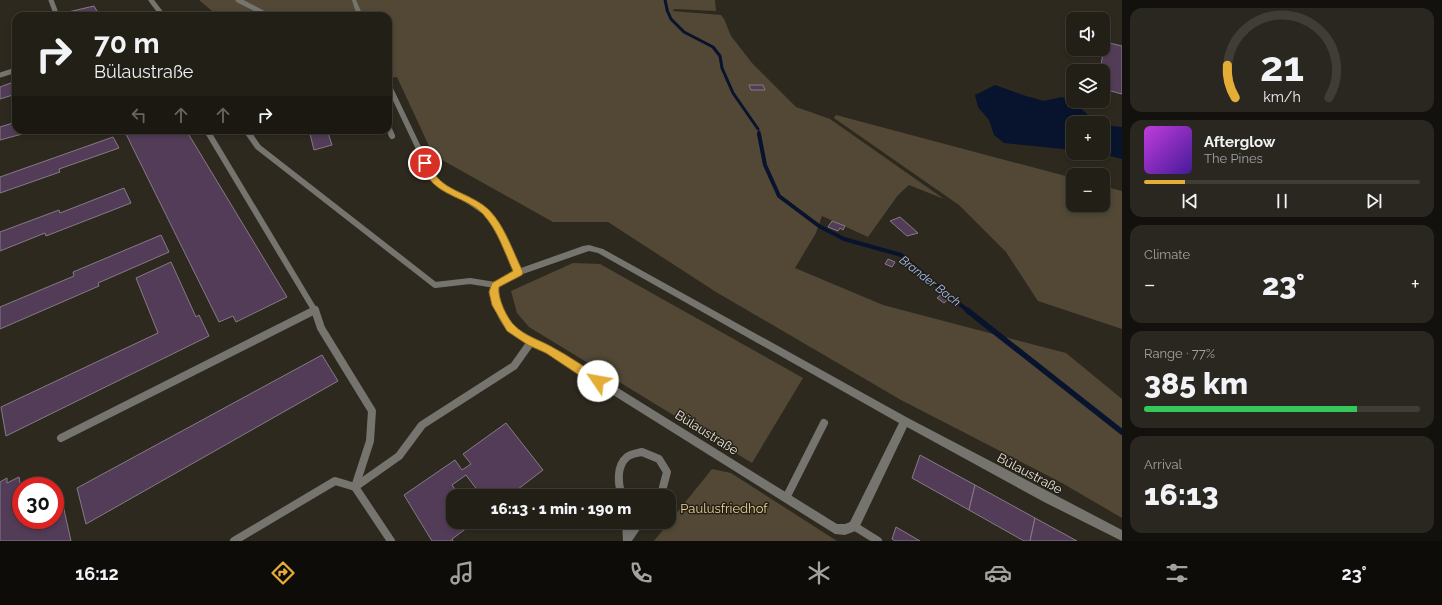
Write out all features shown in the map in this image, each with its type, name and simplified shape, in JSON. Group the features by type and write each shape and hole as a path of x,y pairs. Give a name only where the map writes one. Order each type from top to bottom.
{"street":[{"path":"354,0 358,12"},
{"path":"392,92 432,177 444,188 465,198 486,212 498,229 518,272"},
{"name":"Bülaustraße","path":"854,526 845,530 835,529 549,350 531,342 510,328 497,305 494,292 495,285 518,272 583,249 589,248 600,251 905,421 1122,536"},
{"path":"854,526 905,421"}],"lane":[{"path":"51,0 56,12"},
{"path":"151,0 160,12"},
{"path":"238,0 261,12"},
{"path":"0,74 12,71"},
{"path":"208,134 315,310 321,328 372,411 374,425 369,450 361,466 355,487"},
{"path":"249,134 258,147 435,285 470,281 495,285"},
{"path":"61,438 315,310"},
{"path":"355,487 399,456 422,426 514,366 531,342"},
{"path":"786,498 824,423"},
{"path":"620,489 619,470 627,457 642,452 659,459 667,472 663,489"},
{"path":"234,541 334,481 355,487 391,541"},
{"path":"854,526 878,541"},
{"path":"626,529 627,541"},
{"path":"627,541 635,529"}],"green space":[{"path":"199,0 715,0 716,11 675,9 672,11 721,15 731,36 752,63 796,107 830,119 944,199 909,185 898,195 868,237 822,216 816,233 795,268 883,305 1066,353 1122,399 1122,518 1062,483 901,400 716,292 608,222 553,222 444,161 429,146 397,77 392,78 392,12 213,12"},
{"path":"836,115 1066,176 1066,212 1110,212 1110,188 1122,191 1122,329 1038,301 1006,252 959,205 834,118"},
{"path":"573,263 600,264 803,378 752,463 529,327 517,313 511,291"},
{"name":"Paulusfriedhof","path":"712,469 731,473 837,541 654,541 664,529 676,529 676,514"}],"water":[{"path":"995,85 1044,101 1062,97 1066,99 1066,108 1080,108 1089,116 1066,116 1066,149 1004,143 994,135 989,120 978,107 975,95"},
{"path":"1110,126 1122,127 1122,159 1110,156"}],"building":[{"path":"94,6 98,12 68,12"},
{"path":"1110,43 1122,46 1122,94 1110,91 1110,64 1101,64 1103,56 1110,56"},
{"path":"12,82 12,95 0,99 0,87"},
{"path":"749,85 763,85 765,90 751,90"},
{"path":"12,123 12,134 22,134 0,140 0,127"},
{"path":"126,134 188,134 287,297 236,322 233,316 219,322"},
{"path":"310,134 328,134 332,145 314,150"},
{"path":"113,137 119,148 59,169 60,172 0,193 0,177"},
{"path":"124,188 131,203 46,236 45,233 0,251 0,232 59,210 60,213"},
{"path":"900,217 918,233 907,236 890,221"},
{"path":"832,221 845,226 843,230 840,228 838,231 828,227"},
{"path":"161,235 169,252 98,283 99,286 0,329 0,307 74,276 73,272"},
{"path":"888,259 895,262 892,267 885,264"},
{"path":"171,262 196,317 199,315 209,336 6,436 1,407 158,333 136,278"},
{"path":"944,292 951,297 944,303 937,298"},
{"path":"322,355 338,381 86,524 77,488"},
{"path":"506,423 543,470 518,489 476,489 466,475 452,485 455,489 446,489 446,529 466,529 452,539 453,541 432,541 404,495 455,460 462,470 471,464 463,454"},
{"path":"920,455 975,485 969,510 912,478"},
{"path":"7,478 7,483 12,480 12,529 64,529 64,510 71,541 0,541 0,482"},
{"path":"975,485 1035,518 1030,541 1024,541 969,510"},
{"path":"1035,518 1077,541 1030,541"},
{"path":"896,527 920,541 895,541 892,539"}],"waterway":[{"name":"Brander Bach","path":"665,0 667,9"},
{"name":"Brander Bach","path":"667,10 671,19 684,32 713,47 720,56 722,68 733,93 758,129"},
{"name":"Brander Bach","path":"759,134 765,165 779,196 819,226 844,239 901,255 968,311"},
{"name":"Brander Bach","path":"967,310 1122,432"}],"route":[{"path":"425,163 432,177 444,188 465,198 486,212 498,229 518,272 495,285 494,292 497,305 510,328 531,342 549,350 598,381"}]}
